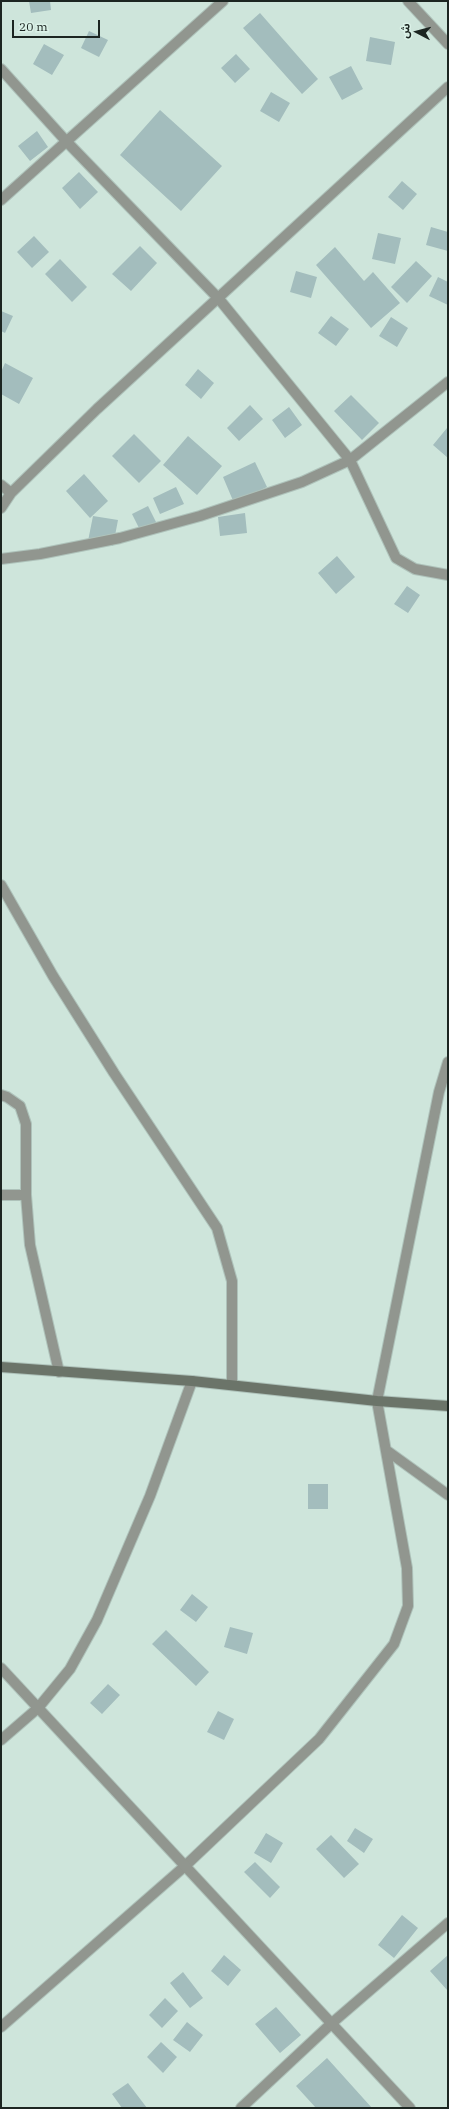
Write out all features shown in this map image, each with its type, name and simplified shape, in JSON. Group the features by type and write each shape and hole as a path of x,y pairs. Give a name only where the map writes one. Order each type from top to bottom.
{"main road":[{"path":"1,1367 192,1381 377,1401 448,1406"}],"street":[{"path":"1,200 223,1"},
{"path":"408,1 448,44"},
{"path":"1,69 66,141 219,299 350,460 396,558 415,569 448,575"},
{"path":"1,508 12,492 97,409 219,299 448,87"},
{"path":"1,559 40,554 120,538 200,516 302,482 350,460 448,382"},
{"path":"1,485 12,492"},
{"path":"1,886 53,976 110,1067 217,1228 232,1281 232,1386"},
{"path":"1,2027 185,1866 319,1739 394,1644 408,1606 407,1568 377,1401 440,1092 448,1062"},
{"path":"1,1095 7,1097 20,1106 26,1124 26,1195 30,1245 59,1372"},
{"path":"1,1195 26,1195"},
{"path":"1,1740 38,1708 70,1669 97,1620 150,1496 192,1381"},
{"path":"386,1450 448,1495"},
{"path":"1,1668 410,2108"},
{"path":"241,2108 332,2023 448,1923"}],"building":[{"path":"29,1 50,1 51,10 31,13"},
{"path":"260,13 318,79 302,94 243,28"},
{"path":"89,31 108,40 99,57 81,48"},
{"path":"370,37 395,42 391,65 366,61"},
{"path":"44,44 64,55 52,75 33,64"},
{"path":"236,54 250,69 235,83 221,68"},
{"path":"351,66 363,89 342,100 329,77"},
{"path":"271,92 290,103 279,122 260,111"},
{"path":"160,110 222,166 181,211 120,155"},
{"path":"37,131 48,147 30,161 18,146"},
{"path":"79,172 98,192 80,209 62,188"},
{"path":"402,181 417,194 403,210 388,197"},
{"path":"431,227 448,232 448,251 426,245"},
{"path":"378,233 401,238 395,264 372,259"},
{"path":"34,236 49,252 32,268 17,252"},
{"path":"140,246 157,263 131,291 112,274"},
{"path":"335,247 364,281 373,272 400,303 371,328 316,265"},
{"path":"60,259 87,287 72,302 45,274"},
{"path":"416,261 432,276 407,303 391,287"},
{"path":"296,271 317,277 311,298 290,292"},
{"path":"438,277 448,282 448,305 429,296"},
{"path":"1,311 13,316 5,333 1,331"},
{"path":"331,316 349,329 336,346 318,333"},
{"path":"391,317 408,328 397,347 379,336"},
{"path":"5,363 33,378 19,404 1,394 1,372"},
{"path":"198,369 214,383 201,399 185,385"},
{"path":"351,395 379,423 362,440 334,411"},
{"path":"250,405 263,419 239,441 227,428"},
{"path":"289,407 302,425 285,438 272,420"},
{"path":"447,428 448,429 448,458 433,445"},
{"path":"134,434 161,461 139,483 112,456"},
{"path":"188,436 222,466 197,495 163,465"},
{"path":"255,462 267,487 234,503 223,477"},
{"path":"84,474 108,501 90,518 66,491"},
{"path":"176,487 184,504 160,514 153,498"},
{"path":"148,506 157,524 141,532 132,514"},
{"path":"245,513 247,533 220,536 218,517"},
{"path":"93,516 118,520 113,546 88,541"},
{"path":"337,556 355,577 336,594 318,573"},
{"path":"407,586 420,595 408,613 394,604"},
{"path":"308,1484 328,1484 328,1509 308,1509"},
{"path":"192,1594 208,1607 196,1622 180,1610"},
{"path":"230,1627 253,1633 247,1654 224,1647"},
{"path":"166,1630 209,1672 196,1686 152,1644"},
{"path":"108,1684 120,1695 102,1714 90,1703"},
{"path":"218,1711 234,1719 224,1740 207,1732"},
{"path":"355,1828 373,1839 364,1853 347,1841"},
{"path":"266,1833 283,1843 271,1863 254,1853"},
{"path":"331,1835 359,1864 344,1878 316,1849"},
{"path":"255,1862 280,1887 270,1898 244,1872"},
{"path":"402,1915 418,1928 394,1958 378,1945"},
{"path":"224,1955 241,1970 228,1986 211,1971"},
{"path":"448,1955 448,1991 430,1971"},
{"path":"183,1972 203,1998 190,2008 170,1983"},
{"path":"165,1998 178,2011 162,2028 149,2015"},
{"path":"276,2007 301,2035 280,2053 255,2024"},
{"path":"187,2022 203,2035 190,2052 173,2040"},
{"path":"161,2042 177,2057 163,2073 147,2057"},
{"path":"327,2058 372,2108 316,2108 296,2086"},
{"path":"128,2083 147,2108 122,2108 112,2094"}]}
